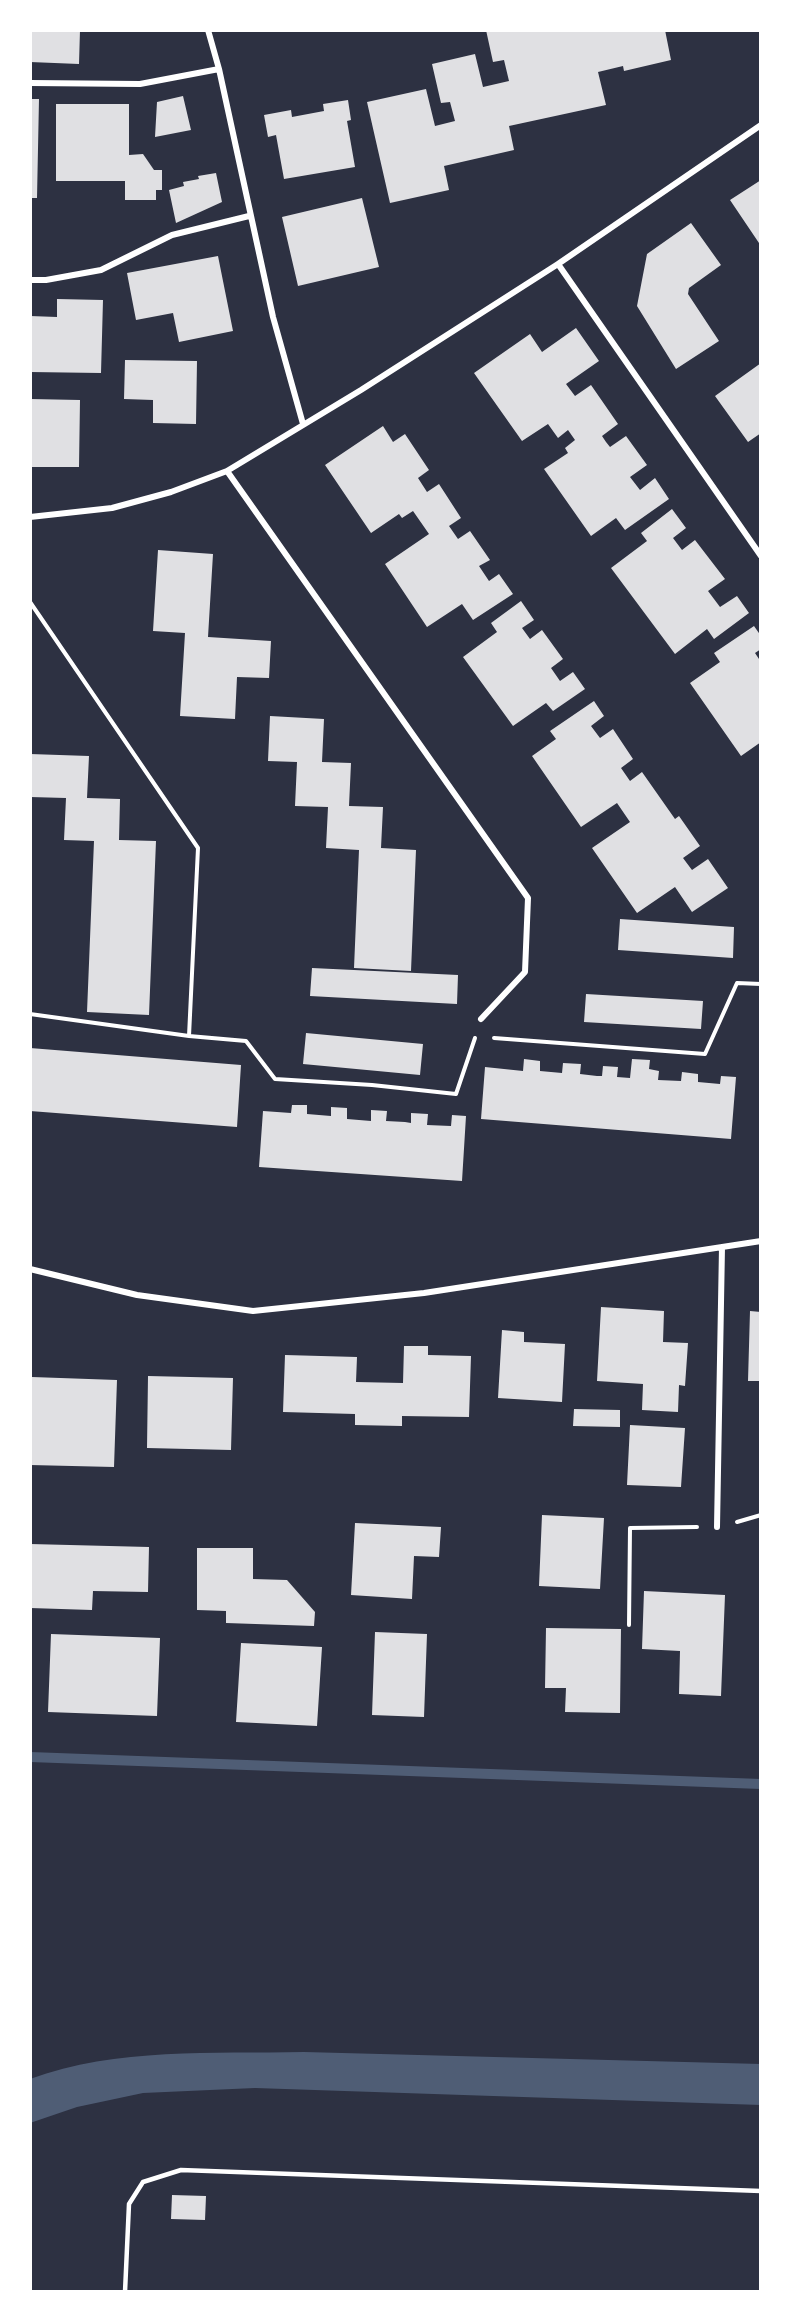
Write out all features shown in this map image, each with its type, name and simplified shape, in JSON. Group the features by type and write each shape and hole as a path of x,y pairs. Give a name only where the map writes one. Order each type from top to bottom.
{"street":[{"path":"208,30 219,69 249,216 273,317 303,424"},
{"path":"30,83 140,84 219,69"},
{"path":"30,517 112,508 171,492 227,471 361,390 558,264 761,125"},
{"path":"30,280 46,280 101,270 172,235 249,216"},
{"path":"558,264 761,556"},
{"path":"227,471 528,898 525,972 481,1019"},
{"path":"30,1269 137,1295 253,1311 423,1293 761,1241"},
{"path":"717,1527 722,1247"}],"lane":[{"path":"125,2292 129,2204 143,2182 181,2170 761,2191"}],"path":[{"path":"30,602 198,848 189,1036"},
{"path":"30,1014 189,1036 246,1041 275,1078 456,1094 475,1036 705,1054 736,982 761,984"},
{"path":"629,1625 630,1527 717,1527"}],"water":[{"path":"304,2052 761,2064 761,2105 255,2088 143,2093 77,2107 30,2123 30,2079 63,2069 131,2057 166,2054"}],"building":[{"path":"30,30 80,30 79,64 30,62"},
{"path":"486,30 665,30 671,60 624,71 623,66 598,72 606,105 509,126 514,150 444,166 449,190 390,203 367,102 426,89 435,126 455,121 450,102 441,103 432,64 475,54 483,87 509,81 504,60 493,62"},
{"path":"183,96 191,130 155,137 157,102"},
{"path":"30,99 39,99 37,198 30,198"},
{"path":"348,100 351,120 347,121 355,167 284,179 276,135 268,137 264,115 291,110 292,117 324,111 323,104"},
{"path":"56,104 129,104 129,155 143,154 154,170 162,170 162,190 156,190 156,200 125,200 125,181 56,181"},
{"path":"216,173 222,202 176,223 169,190 184,186 183,182 199,179 198,176"},
{"path":"761,180 761,246 730,200"},
{"path":"362,198 379,267 298,286 282,217"},
{"path":"691,223 721,265 689,288 688,294 719,341 676,369 637,306 647,254"},
{"path":"218,256 233,331 179,342 173,313 136,320 127,273"},
{"path":"57,299 103,300 101,373 30,372 30,316 57,317"},
{"path":"576,328 599,361 566,384 575,396 591,385 618,424 602,436 606,442 610,447 626,436 647,465 630,477 640,490 655,478 669,499 625,530 616,518 591,536 544,469 568,453 565,448 575,440 568,430 558,438 548,424 522,441 474,373 530,334 542,352"},
{"path":"125,360 197,361 196,424 153,423 153,400 124,399"},
{"path":"761,363 761,433 748,442 715,396"},
{"path":"30,399 80,400 79,467 30,467"},
{"path":"383,426 393,442 405,434 429,470 418,478 427,492 439,484 461,518 449,526 458,539 470,531 490,560 479,566 489,581 499,574 513,594 473,620 462,604 427,627 385,564 429,534 413,511 402,518 399,514 371,533 325,465"},
{"path":"672,509 686,528 673,538 682,550 695,540 725,579 708,591 720,607 737,596 749,613 714,639 707,629 675,654 611,568 647,541 641,533"},
{"path":"158,550 213,554 208,637 271,641 269,678 237,677 235,719 180,716 185,633 153,631"},
{"path":"521,601 534,620 522,628 530,639 542,630 563,659 551,668 560,681 573,672 585,689 553,711 546,703 513,726 463,657 497,632 491,623"},
{"path":"754,626 761,636 761,649 755,653 761,662 761,742 741,756 690,683 720,662 714,653"},
{"path":"594,701 604,716 591,726 600,738 613,729 633,759 621,768 630,781 642,772 675,819 679,816 700,846 683,858 692,870 708,859 728,888 692,912 675,887 637,913 592,848 630,822 617,803 581,827 532,756 556,739 550,731"},
{"path":"270,716 324,719 322,762 351,763 349,806 383,807 381,848 416,850 411,971 354,968 359,850 326,848 328,807 295,806 297,762 268,761"},
{"path":"30,754 89,756 87,798 120,799 119,840 156,841 149,1015 87,1012 94,841 64,840 66,798 30,797"},
{"path":"620,919 734,927 733,958 618,950"},
{"path":"312,968 458,975 457,1004 310,996"},
{"path":"586,994 703,1001 701,1029 584,1022"},
{"path":"306,1033 423,1044 420,1075 303,1064"},
{"path":"30,1048 241,1065 237,1127 30,1111"},
{"path":"524,1059 540,1061 540,1071 562,1073 563,1063 581,1064 580,1074 597,1076 602,1076 603,1066 618,1067 617,1077 630,1078 632,1059 650,1060 649,1069 659,1071 658,1080 681,1081 682,1072 698,1074 698,1082 720,1084 721,1076 736,1077 731,1139 481,1119 485,1067 523,1071"},
{"path":"292,1105 307,1105 307,1114 331,1116 331,1107 347,1108 347,1119 371,1121 371,1110 387,1111 386,1121 411,1123 411,1113 428,1114 427,1125 451,1126 452,1115 466,1116 462,1181 259,1167 263,1111 291,1113"},
{"path":"601,1307 664,1311 663,1342 688,1343 685,1386 679,1385 678,1412 642,1410 643,1384 597,1381"},
{"path":"750,1311 761,1312 761,1381 748,1381"},
{"path":"502,1330 524,1332 524,1342 565,1344 562,1402 498,1398"},
{"path":"404,1346 428,1346 428,1355 471,1356 469,1417 402,1416 402,1426 355,1425 355,1414 283,1412 285,1355 357,1357 356,1382 403,1383"},
{"path":"148,1376 233,1378 231,1450 147,1448"},
{"path":"32,1377 117,1380 114,1467 30,1465"},
{"path":"574,1409 620,1410 620,1427 573,1426"},
{"path":"630,1425 685,1428 681,1487 627,1485"},
{"path":"542,1515 604,1518 600,1589 539,1586"},
{"path":"355,1523 441,1527 439,1557 414,1556 412,1599 351,1595"},
{"path":"30,1544 149,1547 148,1592 93,1591 92,1610 30,1608"},
{"path":"197,1548 253,1548 253,1579 287,1580 315,1612 314,1626 226,1623 226,1611 197,1610"},
{"path":"644,1591 725,1595 721,1696 679,1694 680,1651 642,1649"},
{"path":"546,1628 621,1629 620,1713 565,1712 566,1688 545,1688"},
{"path":"375,1632 427,1634 424,1717 372,1715"},
{"path":"51,1634 160,1638 157,1716 48,1712"},
{"path":"241,1643 322,1647 317,1726 236,1722"},
{"path":"172,2195 206,2196 205,2220 171,2219"}],"waterway":[{"path":"30,1757 761,1784"}]}
